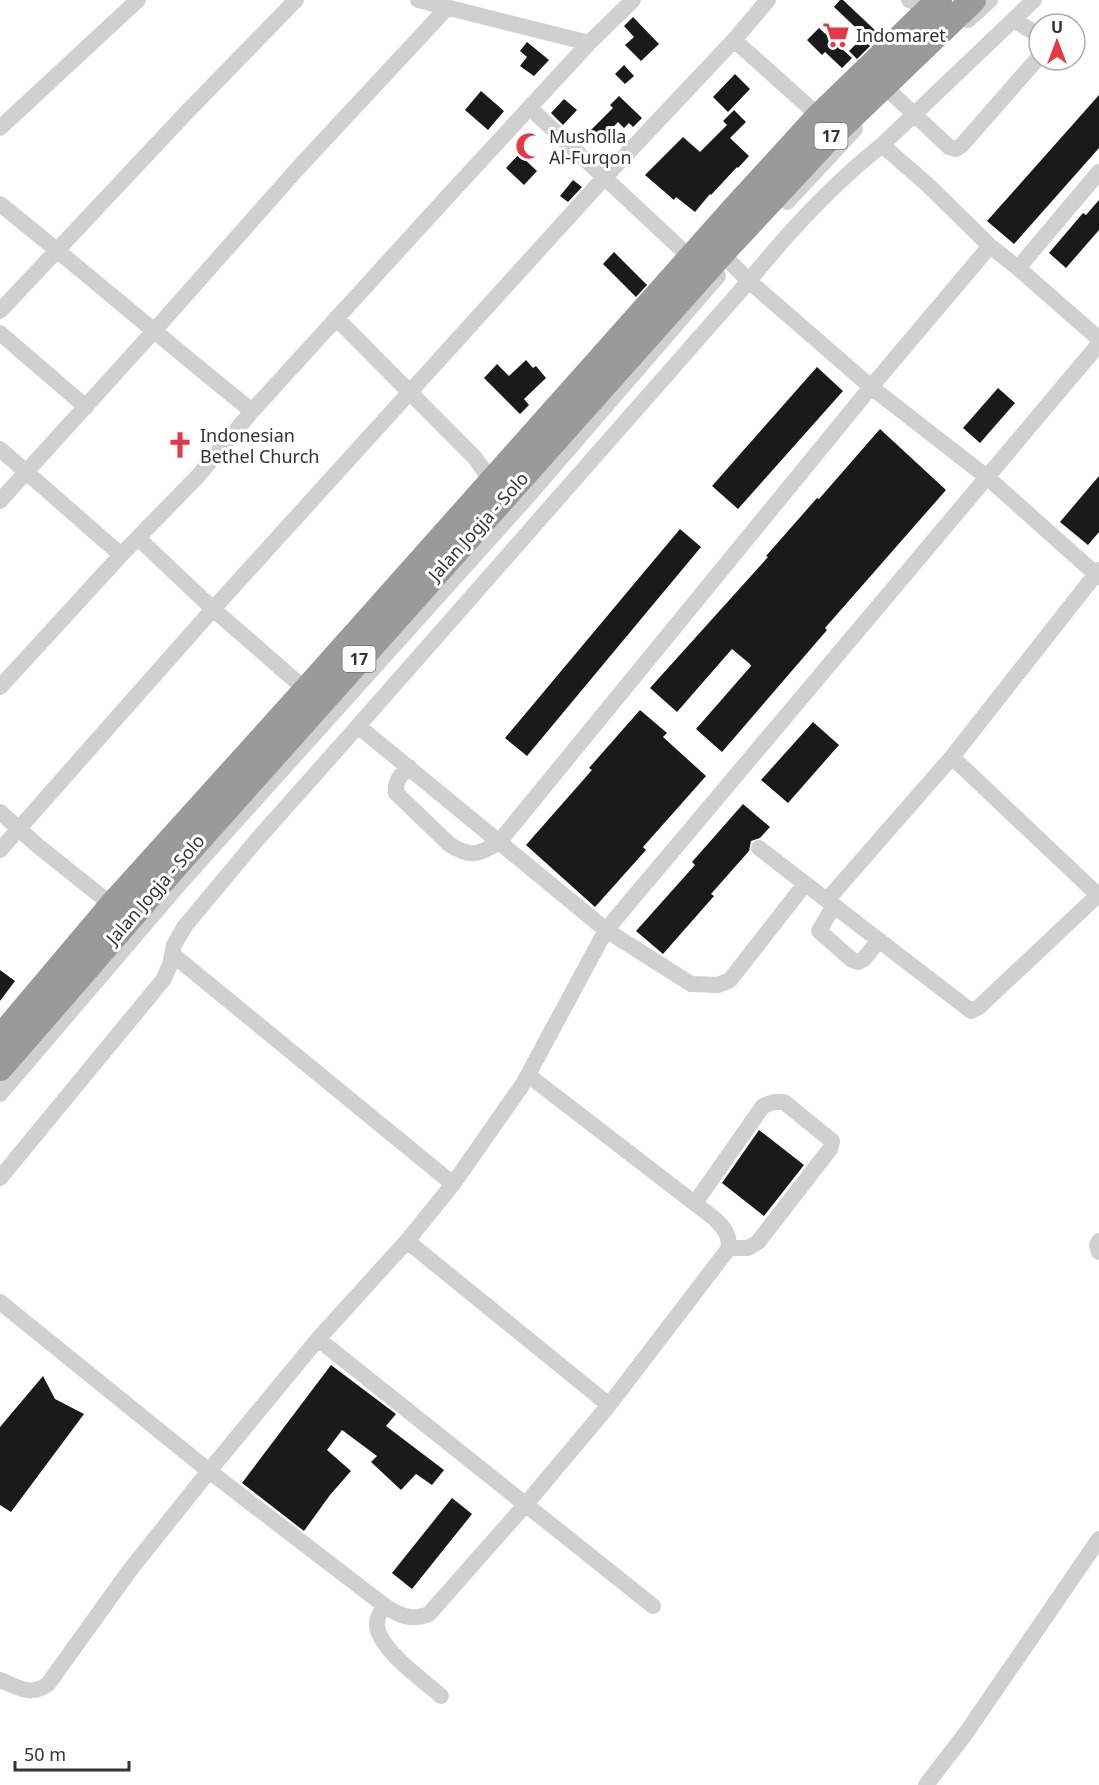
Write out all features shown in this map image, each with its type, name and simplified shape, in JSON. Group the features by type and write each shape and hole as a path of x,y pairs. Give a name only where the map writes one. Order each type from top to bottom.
{"highway":[{"name":"Jalan Jogja - Solo","path":"0,1068 130,915 497,503 688,301 720,252 819,116 931,8 973,0"},
{"name":"Jalan Jogja - Solo","path":"0,1038 130,915 306,690 491,480 690,260 720,252 829,138 886,88 931,8"}],"street":[{"path":"0,128 138,0"},
{"path":"0,311 296,0"},
{"path":"418,0 590,43"},
{"path":"0,687 121,555 198,476 252,411 336,318 590,43 633,0"},
{"path":"0,850 213,609 605,177 734,40 768,0"},
{"path":"990,0 886,88 949,147 956,149 1027,71"},
{"path":"0,1178 163,980 174,945 185,926 255,842 772,253 838,182 882,145 1034,0"},
{"path":"0,501 299,167 447,8"},
{"path":"1013,20 1027,28"},
{"path":"734,40 819,116"},
{"path":"531,109 680,248 690,260"},
{"path":"882,145 929,186 990,246 1099,339"},
{"path":"1018,268 1099,172"},
{"path":"0,204 252,411"},
{"path":"408,767 395,784 396,793 449,843 459,850 474,854 484,852 499,842 871,387 990,246"},
{"path":"720,252 749,281 871,387 988,478 1098,574 952,758 830,902 819,931 852,960 858,962 864,959 879,940"},
{"path":"336,318 475,458 491,480"},
{"path":"0,333 86,407"},
{"path":"0,1680 26,1691 43,1688 48,1684 130,1570 209,1471 318,1340 407,1241 453,1184 528,1075 606,930 1099,344"},
{"path":"0,449 121,555"},
{"path":"138,538 213,609 306,690"},
{"path":"358,726 606,930 691,984 718,985 730,980 805,884"},
{"path":"759,848 968,1009 975,1010 1098,895 952,758"},
{"path":"0,812 38,846 130,915 0,1094"},
{"path":"172,954 453,1184"},
{"path":"0,1302 209,1471 400,1617 415,1618 429,1614 609,1405 729,1248 729,1235 726,1229 528,1075"},
{"path":"695,1203 763,1106 774,1102 784,1102 832,1141 830,1149 758,1242 748,1248 729,1248"},
{"path":"407,1241 609,1405"},
{"path":"1099,1241 1097,1245 1099,1252"},
{"path":"318,1340 653,1606"},
{"path":"926,1785 966,1734 1099,1539"},
{"path":"385,1606 379,1614 377,1628 386,1647 441,1696"}],"building":[{"path":"840,0 843,0 878,33 870,41 834,7"},
{"path":"633,17 659,44 641,61 625,45 634,37 624,26"},
{"path":"819,28 852,58 842,68 825,52 822,55 807,40"},
{"path":"862,38 870,46 857,59 849,51"},
{"path":"527,42 549,60 534,76 520,66 527,57 520,51"},
{"path":"624,65 634,76 625,84 615,74"},
{"path":"735,74 750,89 728,112 713,97"},
{"path":"481,91 504,111 488,130 465,110"},
{"path":"1099,95 1099,148 1014,244 987,221"},
{"path":"619,96 642,118 633,127 629,123 624,128 618,122 601,140 590,131 613,108 610,105"},
{"path":"564,99 577,110 563,125 551,113"},
{"path":"734,110 746,122 730,138 749,156 695,212 676,197 674,200 645,175 683,137 700,152 727,125 723,121"},
{"path":"519,154 537,171 524,185 506,168"},
{"path":"573,180 582,187 568,202 560,196"},
{"path":"1099,200 1099,230 1066,268 1049,253 1083,213 1086,215"},
{"path":"614,252 647,285 636,297 603,264"},
{"path":"526,360 533,368 536,366 546,378 524,399 529,405 520,414 484,378 497,364 509,376"},
{"path":"817,367 843,391 738,509 712,486"},
{"path":"998,388 1015,403 980,443 963,428"},
{"path":"880,429 946,490 825,628 827,630 722,752 696,729 751,666 750,664 732,649 677,712 650,688"},
{"path":"1099,476 1099,532 1088,545 1060,522"},
{"path":"680,529 701,547 527,756 505,738"},
{"path":"640,710 667,733 663,737 706,776 643,847 646,850 595,907 526,845 592,770 589,768"},
{"path":"813,722 839,745 788,803 761,780"},
{"path":"743,804 770,827 760,838 751,841 749,851 711,894 714,896 663,954 636,931 695,865 692,862"},
{"path":"0,970 15,981 0,1001"},
{"path":"759,1130 804,1165 764,1216 722,1183"},
{"path":"331,1365 396,1414 386,1426 444,1470 432,1485 416,1474 401,1490 371,1462 377,1456 342,1430 327,1450 351,1471 304,1531 242,1483"},
{"path":"43,1376 55,1399 84,1414 11,1512 0,1505 0,1427"},
{"path":"452,1498 472,1514 412,1589 392,1573"}],"place":[{"name":"Indomaret","path":"836,35"},
{"name":"Musholla Al-Furqon","path":"529,146"},
{"name":"Indonesian Bethel Church","path":"180,445"}]}
